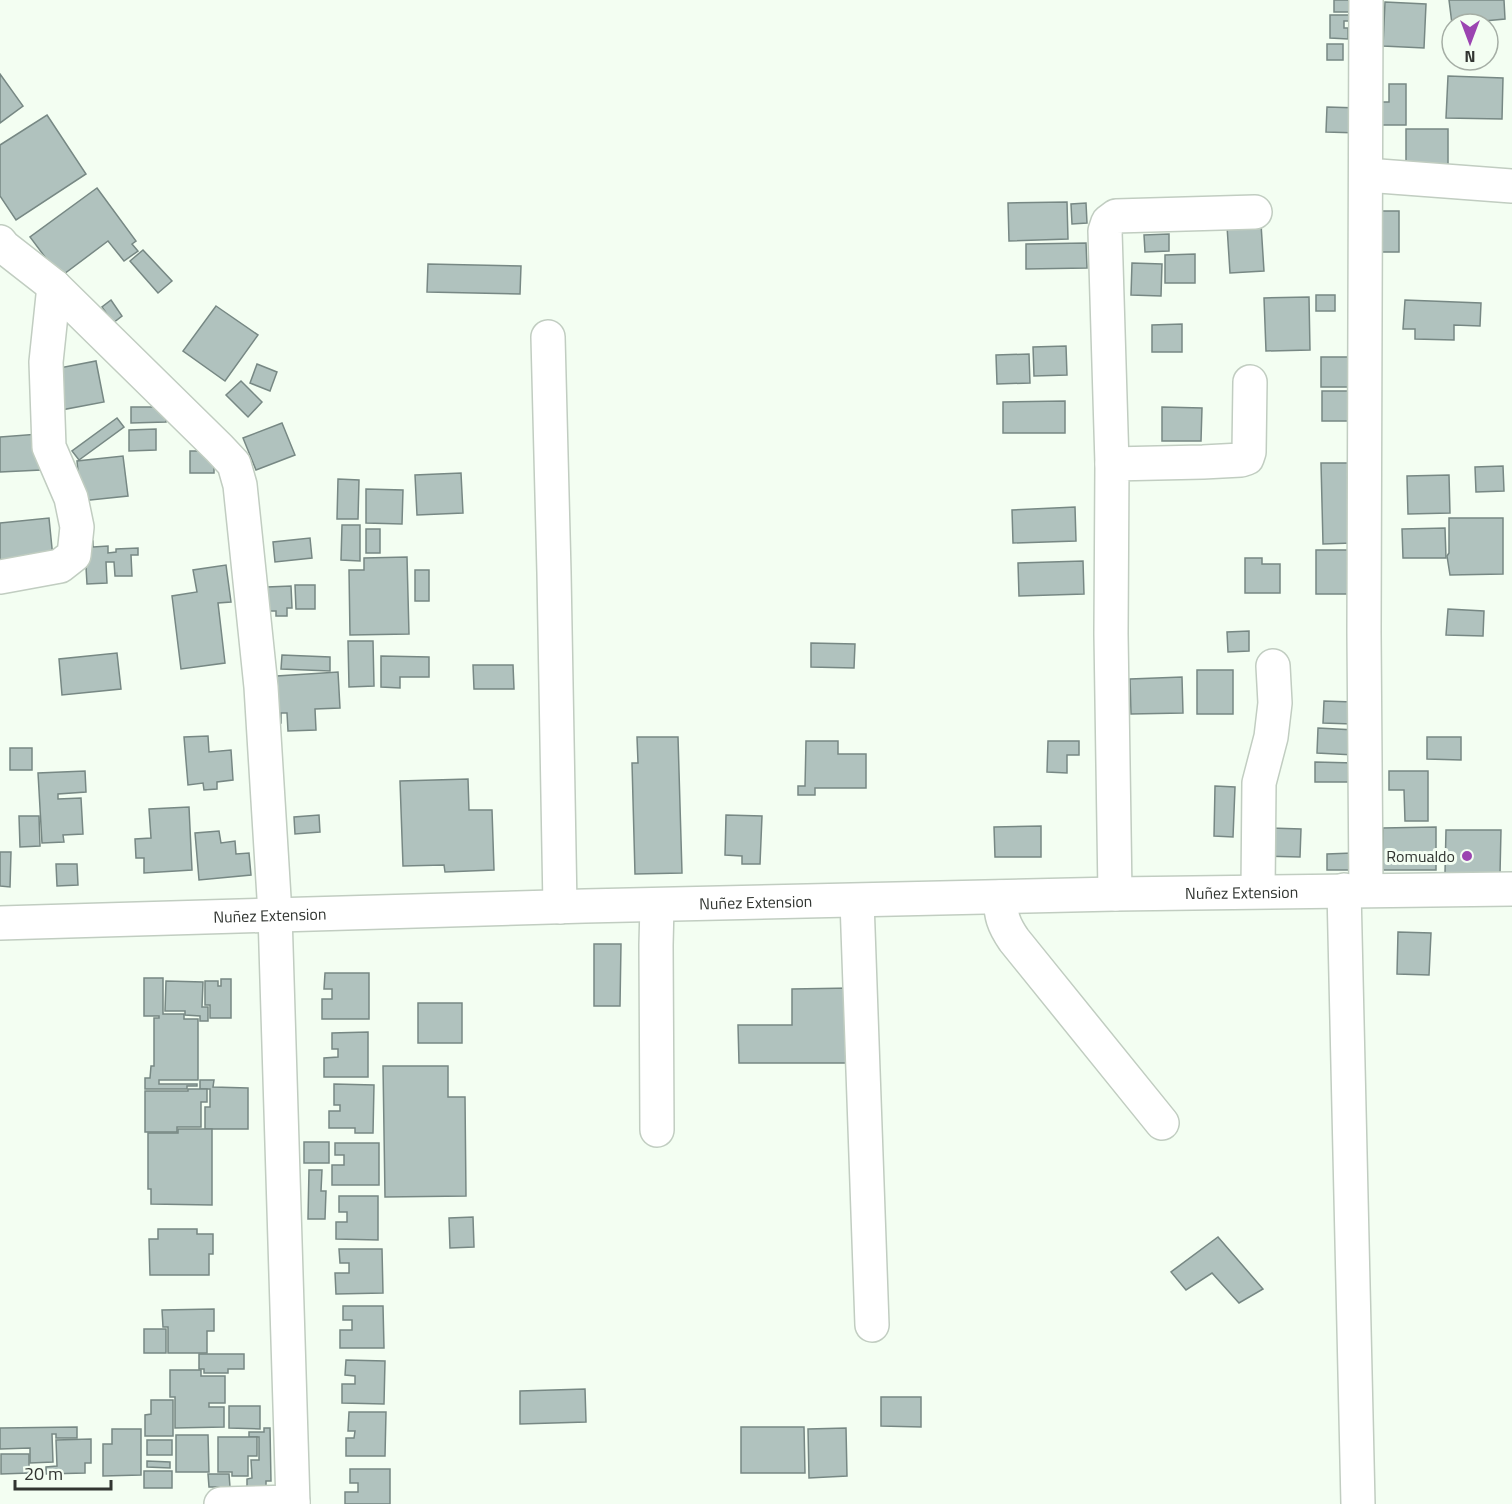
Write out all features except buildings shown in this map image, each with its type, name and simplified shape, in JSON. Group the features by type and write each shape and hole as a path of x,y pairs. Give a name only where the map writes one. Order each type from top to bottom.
{"street":[{"path":"1358,1504 1355,890 1364,633 1366,0"},
{"path":"1366,175 1512,186"},
{"path":"1115,894 1111,634 1112,464 1106,231 1108,222 1116,216 1255,212"},
{"path":"0,242 54,286 234,464 240,485 261,687 275,914 293,1503 221,1504"},
{"path":"0,577 60,566 74,555 77,527 71,498 50,447 46,362 54,286"},
{"path":"548,337 561,907"},
{"path":"1112,464 1203,462 1247,458 1250,382"},
{"path":"1258,891 1259,783 1271,737 1274,714 1273,666"},
{"name":"Nuñez Extension","path":"0,923 275,914 1115,894 1512,888"},
{"path":"1000,897 1001,917 1014,940 1162,1122"},
{"path":"857,901 872,1325"},
{"path":"657,905 657,1130"}],"place":[{"name":"Romualdo","path":"1467,856"}]}
